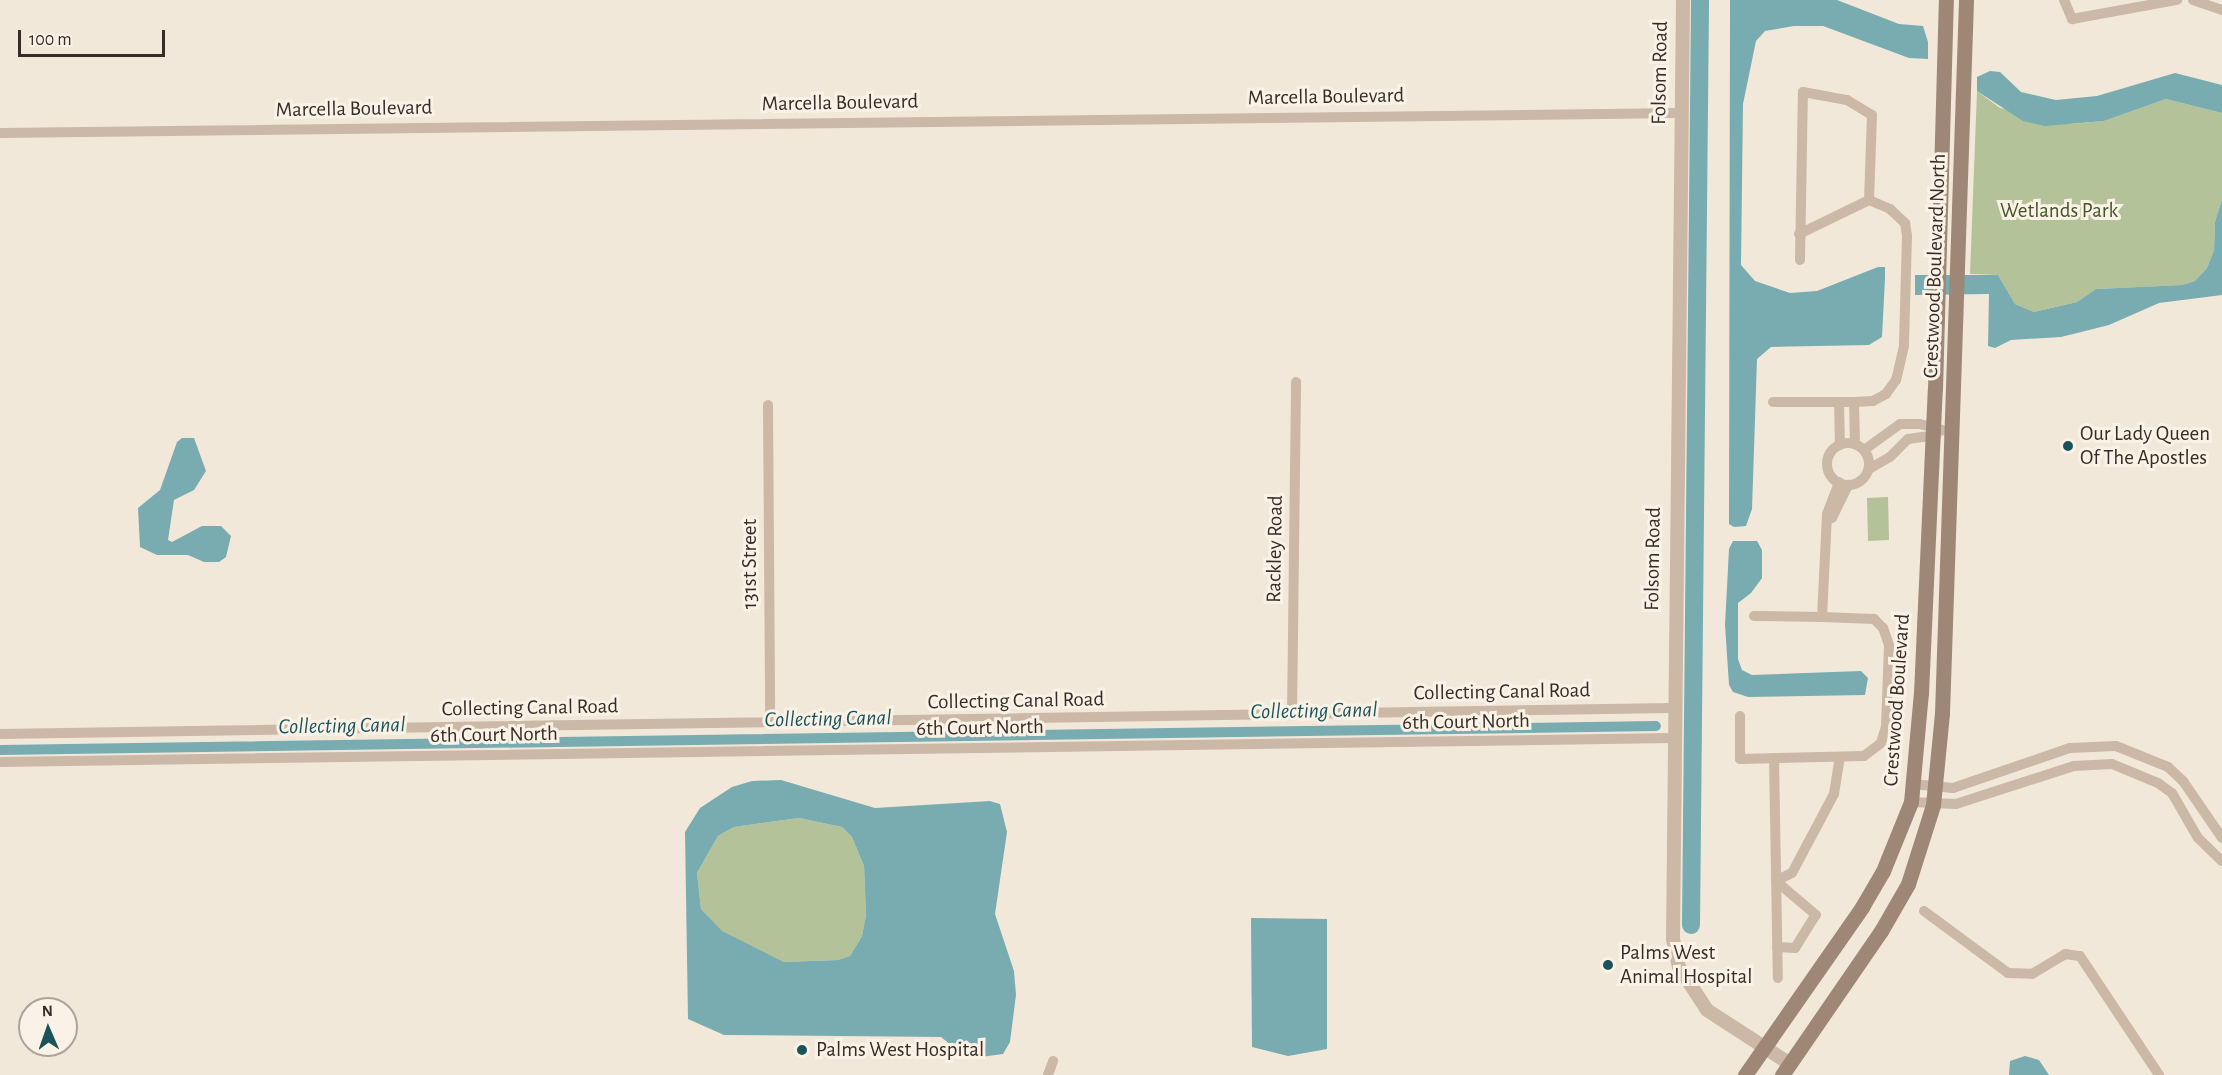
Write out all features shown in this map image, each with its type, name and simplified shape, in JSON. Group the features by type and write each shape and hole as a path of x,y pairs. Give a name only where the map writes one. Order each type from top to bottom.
{"main road":[{"name":"Crestwood Boulevard North","path":"1935,389 1946,0"},
{"name":"Crestwood Boulevard North","path":"1947,534 1966,0"},
{"name":"Crestwood Boulevard","path":"1745,1075 1862,907 1883,871 1911,802 1935,389"},
{"name":"Crestwood Boulevard","path":"1786,1070 1881,931 1908,884 1933,805 1936,787 1947,534"}],"street":[{"name":"Folsom Road","path":"1683,0 1670,903 1679,967 1707,1010 1764,1048 1786,1070"},
{"path":"2064,0 2072,19 2177,0"},
{"path":"2193,0 2222,10"},
{"path":"1800,260 1803,92 1847,100 1872,115 1869,200"},
{"name":"Marcella Boulevard","path":"0,133 1681,112"},
{"path":"1773,402 1873,401 1886,394 1896,380 1904,346 1905,223 1890,209 1869,200 1799,234"},
{"name":"Rackley Road","path":"1292,716 1296,382"},
{"path":"1846,402 1851,446 1869,469"},
{"name":"131st Street","path":"768,405 770,724"},
{"path":"1822,617 1827,514 1840,482 1828,459 1900,424 1933,432 1949,432"},
{"path":"1840,482 1862,480 1869,469 1890,457 1908,439 1933,432"},
{"path":"1740,716 1740,759 1864,756 1881,742 1886,727 1889,645 1874,619 1754,616"},
{"name":"Collecting Canal Road","path":"0,734 1292,716 1672,708"},
{"name":"6th Court North","path":"0,762 1672,738"},
{"path":"1913,784 1953,788 2070,748 2115,746 2168,767 2183,781 2222,838"},
{"path":"1774,758 1778,978"},
{"path":"1776,881 1792,873 1834,794 1840,758"},
{"path":"1911,802 1933,805 1956,804 2074,766 2112,764 2158,783 2172,793 2198,838 2222,861"},
{"path":"1776,881 1816,915 1795,948 1777,947"},
{"path":"1924,911 2008,973 2032,974 2065,954 2080,956 2159,1075"},
{"path":"1048,1075 1053,1061"}],"green space":[{"name":"Wetlands Park","path":"1977,91 2000,108 2072,124 2104,121 2166,99 2222,113 2222,199 2215,222 2214,250 2207,268 2195,281 2182,285 2096,289 2077,302 2034,312 2015,304 1998,275 1970,274"},
{"path":"1888,497 1889,540 1868,541 1867,498"},
{"path":"799,818 842,827 852,837 864,866 866,915 862,936 850,956 838,960 784,962 721,931 701,909 697,873 718,836 734,827"}],"water":[{"path":"1730,0 1837,0 1899,24 1923,26 1928,42 1928,59 1909,58 1823,26 1794,26 1765,31 1756,41 1743,104 1741,265 1755,281 1790,293 1817,291 1878,267 1885,267 1885,279 1882,337 1869,345 1771,347 1757,359 1752,509 1746,526 1734,527 1729,524"},
{"path":"1990,71 2000,72 2021,92 2056,100 2097,96 2175,73 2222,85 2222,113 2166,99 2104,121 2045,126 2023,121 1977,91 1977,77"},
{"path":"2222,199 2222,295 2159,303 2109,325 2061,337 2011,340 1995,348 1988,346 1989,294 1915,295 1915,275 1998,275 2015,304 2034,312 2077,302 2096,289 2182,285 2195,281 2207,268 2214,250 2215,222"},
{"path":"182,438 194,438 206,471 194,490 174,500 168,540 172,542 202,526 221,526 231,536 226,557 219,562 204,562 188,555 157,555 140,547 138,508 160,490 177,442"},
{"path":"1733,541 1757,541 1762,550 1762,578 1751,593 1738,603 1738,659 1742,670 1752,675 1861,671 1868,678 1865,695 1748,697 1733,692 1729,685 1725,625 1729,549"},
{"path":"781,780 875,808 990,801 1000,804 1007,832 995,914 1014,971 1016,995 1010,1042 1003,1054 981,1057 957,1050 941,1037 724,1035 688,1019 685,832 700,808 732,787 752,781","holes":["799,818 842,827 852,837 864,866 866,915 862,936 850,956 838,960 784,962 722,931 701,909 697,873 718,836 734,827"]},
{"path":"1251,918 1327,919 1327,1049 1288,1056 1252,1047"},
{"path":"2025,1056 2039,1060 2049,1075 2009,1075 2010,1061"}],"waterway":[{"path":"1691,925 1700,0"},
{"name":"Collecting Canal","path":"0,750 1656,726"}],"place":[{"name":"Our Lady Queen Of The Apostles","path":"2068,446"},
{"name":"Palms West Animal Hospital","path":"1608,965"},
{"name":"Palms West Hospital","path":"802,1050"}]}
